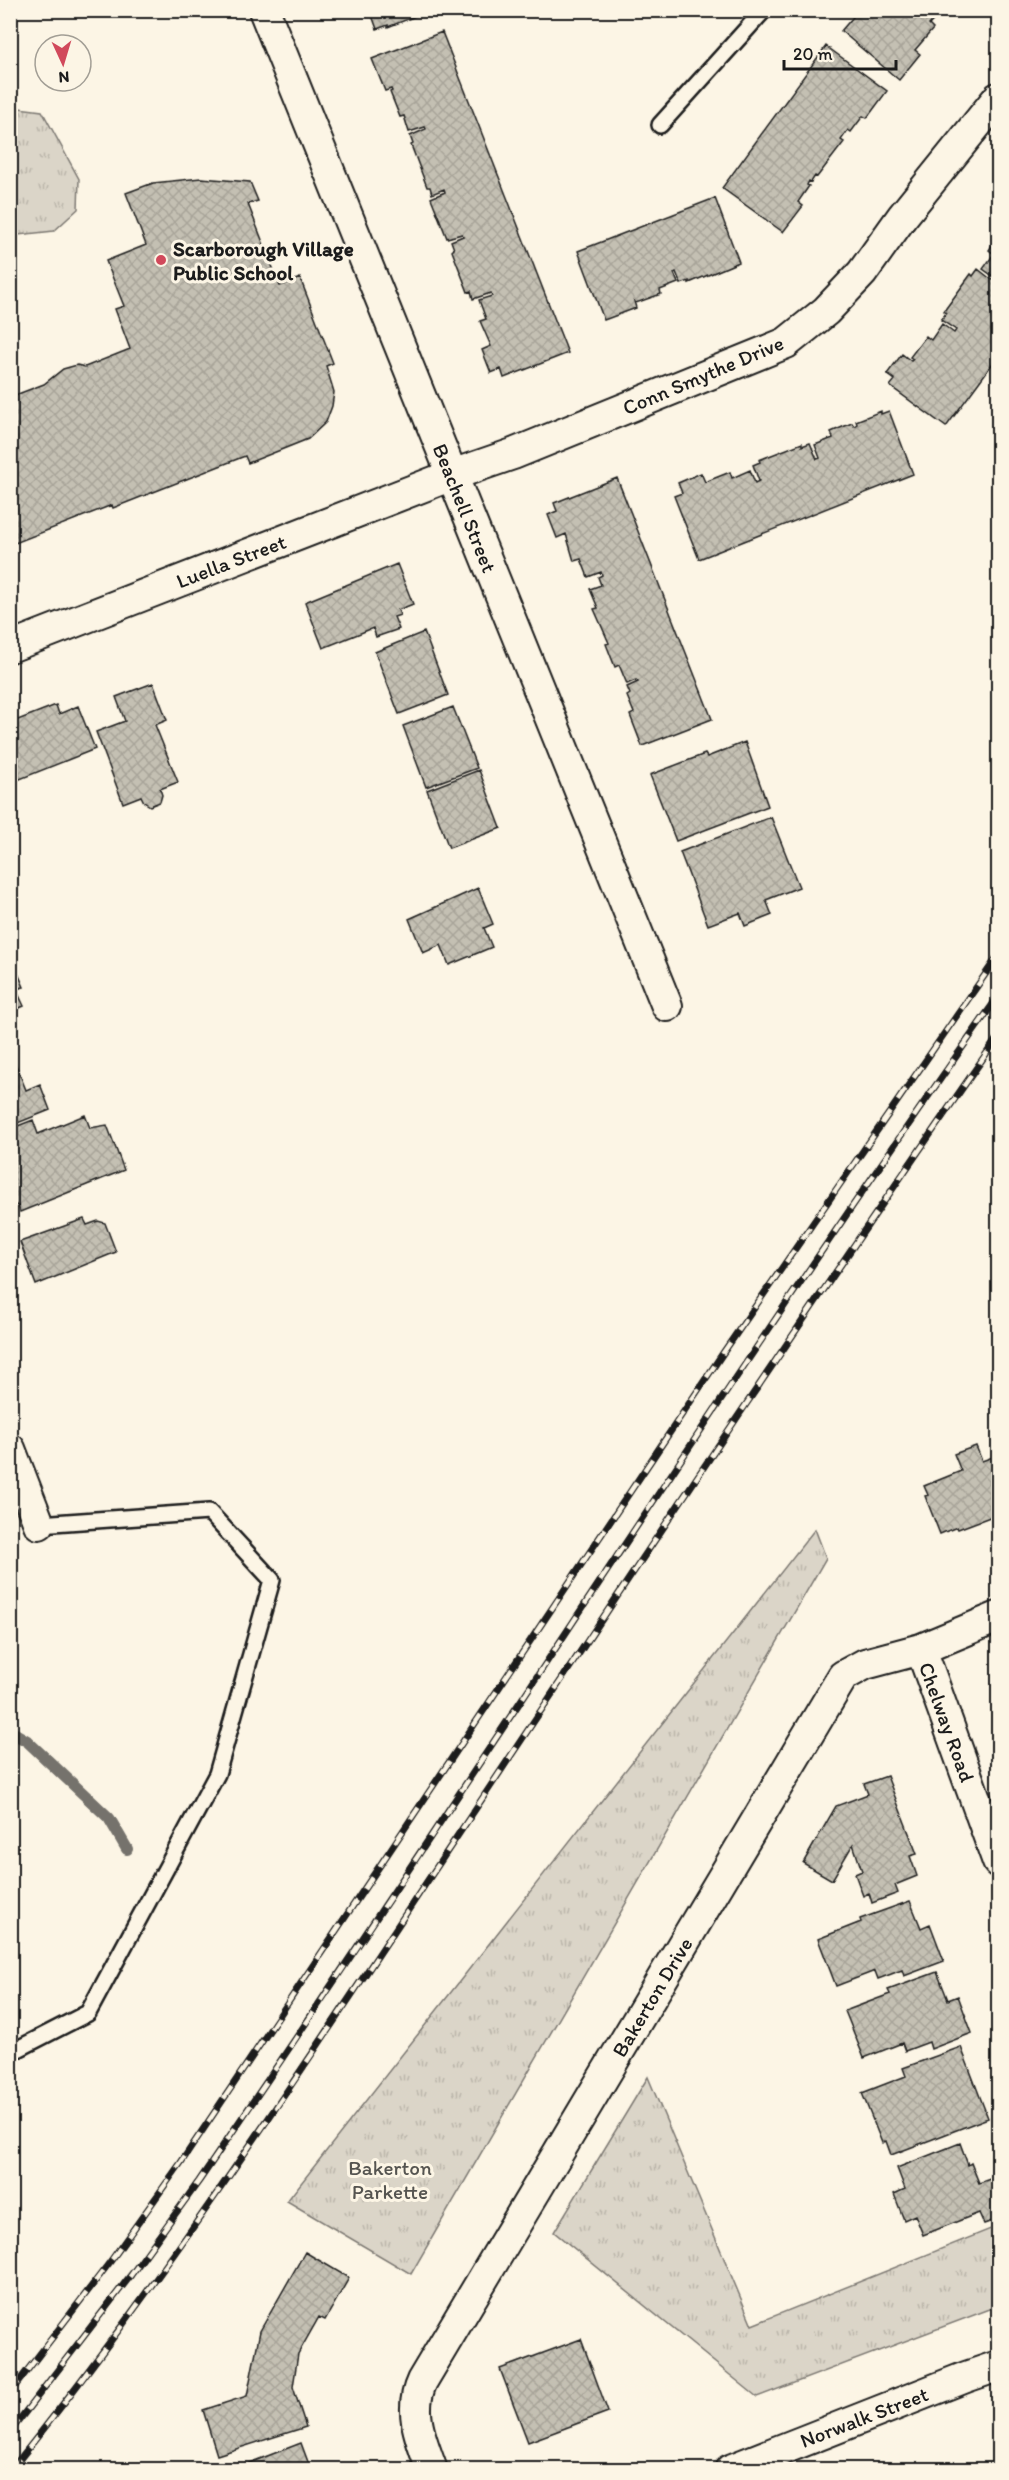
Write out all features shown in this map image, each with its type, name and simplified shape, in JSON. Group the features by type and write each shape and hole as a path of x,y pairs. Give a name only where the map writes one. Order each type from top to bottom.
{"street":[{"name":"Beachell Street","path":"264,10 667,1006"},
{"name":"Conn Smythe Drive","path":"452,475 513,454 786,343 826,311 862,273 902,217 999,98"},
{"name":"Luella Street","path":"10,648 452,475"},
{"path":"10,1449 39,1524"},
{"name":"Bakerton Drive","path":"432,2469 415,2421 415,2395 422,2381 843,1676 865,1664 921,1649 999,1617"},
{"name":"Chelway Road","path":"921,1649 999,1862"},
{"name":"Norwalk Street","path":"730,2469 999,2366"}],"lane":[{"path":"660,125 764,10"},
{"path":"10,2053 88,2013 217,1774 272,1580 209,1512 39,1524"}],"green space":[{"path":"11,107 42,111 79,179 78,209 54,231 18,235 11,218"},
{"name":"Bakerton Parkette","path":"815,1529 826,1558 411,2274 287,2201"},
{"path":"648,2077 752,2325 998,2226 998,2306 757,2397 554,2232"}],"building":[{"path":"370,10 431,10 377,29"},
{"path":"859,10 942,11 929,25 933,29 915,50 920,54 899,80 841,31"},
{"path":"442,32 568,353 504,378 501,369 491,373 482,350 491,346 480,321 486,319 479,300 492,296 491,293 473,299 471,291 468,292 452,251 454,249 451,241 463,236 462,234 447,238 431,198 445,192 444,189 432,194 430,187 427,187 411,145 413,144 410,136 426,129 425,127 409,132 404,116 400,117 390,92 391,89 385,91 372,59"},
{"path":"826,46 887,91 867,118 863,116 851,132 848,130 841,140 844,142 817,177 809,181 807,185 809,186 798,202 803,206 783,232 722,188"},
{"path":"201,178 250,182 258,201 248,204 280,286 300,278 333,363 326,366 334,392 326,422 308,439 248,463 245,456 113,508 112,505 10,545 10,397 44,384 63,369 77,365 85,367 130,349 115,309 124,306 106,261 146,245 126,193 153,183"},
{"path":"715,198 739,262 689,283 689,281 681,284 676,272 674,273 678,283 660,290 661,294 636,303 634,301 636,308 604,320 578,251"},
{"path":"998,236 998,352 994,358 996,359 946,427 890,386 895,380 887,374 902,354 911,361 913,359 910,357 926,336 931,340 942,324 954,333 956,330 941,320 946,313 944,311 971,274 973,276 978,269 992,280 994,277 983,269 994,254 989,250"},
{"path":"881,411 881,414 889,411 913,474 699,559 674,496 682,493 678,483 701,473 705,482 730,472 732,478 750,470 755,483 759,481 753,465 760,462 759,460 802,443 802,446 810,443 817,459 820,458 815,445 833,438 831,432 852,423 854,426 857,424 856,421"},
{"path":"617,478 712,719 642,746 630,715 634,713 627,696 630,694 627,687 638,682 636,680 627,684 619,665 615,667 606,644 609,643 594,609 598,608 590,589 601,585 598,577 602,575 601,572 588,577 581,559 574,561 566,534 557,538 548,515 557,511 554,503"},
{"path":"397,564 413,604 398,610 400,615 394,617 399,629 376,637 373,628 323,648 305,602"},
{"path":"424,632 448,695 399,714 375,652"},
{"path":"153,683 167,720 155,725 178,782 160,789 162,795 160,802 150,806 141,796 123,803 96,732 125,721 116,697"},
{"path":"56,705 59,714 78,706 95,749 10,783 10,723"},
{"path":"453,707 477,768 426,787 403,726"},
{"path":"745,742 768,806 676,841 650,775"},
{"path":"479,770 501,828 449,848 427,790"},
{"path":"771,817 799,887 766,900 772,915 745,926 740,913 708,925 680,852"},
{"path":"478,888 493,924 484,928 492,947 449,965 441,945 423,953 409,919"},
{"path":"10,955 24,987 16,989 24,1006 10,1012"},
{"path":"10,1050 26,1090 40,1084 50,1110 10,1126"},
{"path":"85,1115 90,1128 107,1125 124,1170 20,1212 18,1206 10,1203 10,1129 33,1120 38,1134"},
{"path":"84,1219 87,1225 98,1221 105,1223 116,1252 36,1285 20,1242"},
{"path":"976,1446 982,1461 998,1455 998,1514 940,1534 925,1496 928,1495 924,1486 961,1471 954,1454"},
{"path":"887,1776 917,1854 910,1856 917,1876 895,1885 898,1893 872,1903 869,1893 863,1896 855,1874 862,1871 853,1844 832,1880 803,1863 836,1806 868,1794 864,1784"},
{"path":"910,1901 921,1928 930,1924 944,1961 904,1976 902,1970 878,1979 875,1971 836,1986 818,1939 861,1922 860,1919"},
{"path":"937,1972 948,2000 958,1996 972,2033 931,2049 929,2042 905,2051 902,2043 864,2058 845,2011 890,1994 888,1990"},
{"path":"961,2047 988,2118 891,2155 886,2141 882,2143 862,2093 906,2076 903,2068"},
{"path":"960,2143 968,2165 971,2163 979,2183 998,2176 998,2219 984,2224 979,2213 923,2235 915,2215 904,2220 894,2194 905,2189 897,2168"},
{"path":"305,2252 349,2278 325,2320 319,2317 298,2354 293,2387 306,2427 217,2455 203,2410 247,2396 260,2331"},
{"path":"581,2339 608,2412 528,2442 500,2369"},
{"path":"301,2443 311,2470 231,2470"}],"waterway":[{"path":"10,1731 27,1741 109,1818 127,1849"}],"railway":[{"path":"10,2393 110,2262 180,2164 723,1353 998,956"},
{"path":"10,2432 131,2275 199,2181 795,1290 998,997"},
{"path":"11,2470 131,2314 245,2153 729,1430 998,1037"}],"place":[{"name":"Scarborough Village Public School","path":"161,260"}]}
